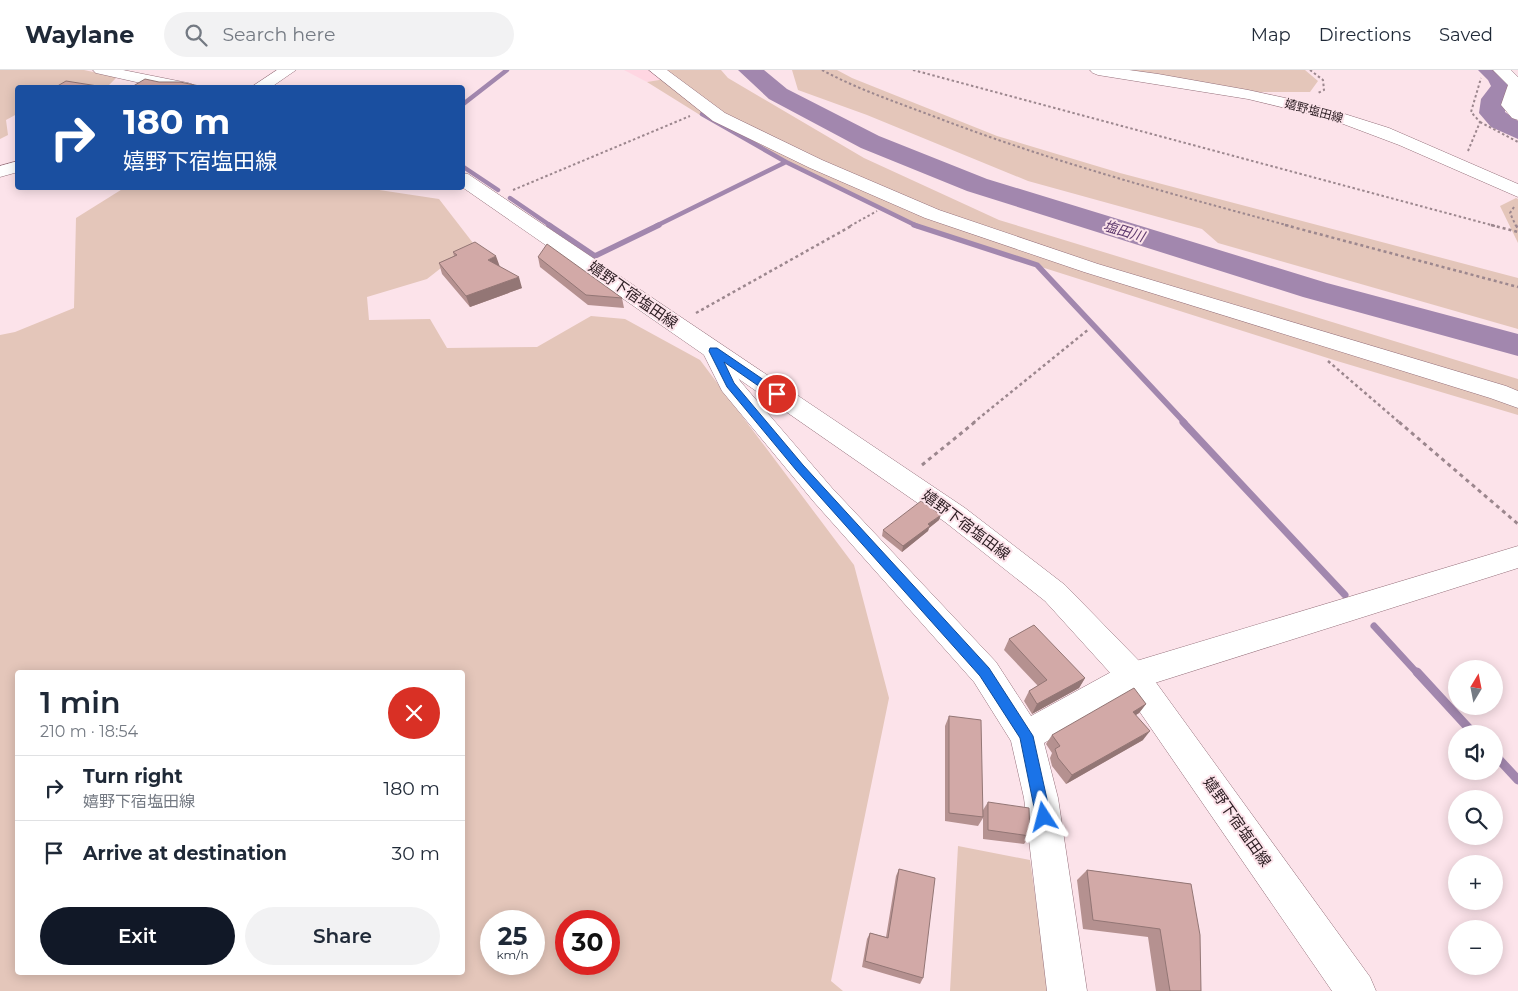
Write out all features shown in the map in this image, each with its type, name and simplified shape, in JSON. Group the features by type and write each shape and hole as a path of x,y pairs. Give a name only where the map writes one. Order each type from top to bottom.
{"main road":[{"path":"101,70 174,85"},
{"path":"263,85 288,70"},
{"path":"657,70 719,117 816,164 932,214 1091,268 1498,392 1518,400"},
{"name":"嬉野塩田線","path":"1098,70 1292,104 1385,132 1518,192"},
{"path":"1501,70 1516,85 1509,105 1518,115"},
{"path":"0,172 15,167"},
{"name":"嬉野下宿塩田線","path":"465,180 713,351 904,479 955,515 1056,593 1133,676 1356,991"},
{"path":"713,351 730,385 823,495 985,672 1026,736 1041,798 1067,991"},
{"path":"1026,736 1133,676 1518,557"}],"path":[{"path":"822,70 846,83 996,140 1122,181 1518,287"},
{"path":"913,70 1518,230"},
{"path":"1292,104 1324,90 1323,80 1310,70"},
{"path":"1481,78 1471,112 1480,122 1518,142"},
{"path":"493,199 694,114"},
{"path":"1462,166 1480,122"},
{"path":"1518,204 1515,204 1510,213 1518,230"},
{"path":"676,325 877,211"},
{"path":"904,479 1089,329"},
{"path":"1325,359 1518,524"}],"shaded area":[{"path":"0,70 84,70 117,77 109,85 15,85 15,115 6,120 8,135 0,139"},
{"path":"624,70 664,70 668,74 659,80 647,82"},
{"path":"664,70 721,70 728,78 864,158 999,220 1518,379 1518,415 1337,361 915,227 787,164 700,115 647,82 659,80 668,74"},
{"path":"792,70 837,70 852,78 997,136 1120,173 1518,278 1518,329 1218,243 1202,229 1028,181 867,115 798,90"},
{"path":"1126,70 1305,70 1318,81 1310,92 1256,92"},
{"path":"121,190 379,190 439,199 473,243 427,279 367,297 369,320 430,319 447,348 537,347 591,316 625,319 700,360 854,565 889,698 831,981 843,991 0,991 0,335 15,332 74,308 76,218"},
{"path":"1516,198 1518,199 1518,243 1500,206"},
{"path":"958,846 1030,860 1049,991 950,991"}],"building":[{"path":"145,79 194,85 135,85"},
{"path":"66,81 91,85 59,85"},
{"path":"475,242 496,256 488,260 519,277 466,296 439,263 457,255 453,252"},
{"path":"547,244 622,298 586,295 538,257"},
{"path":"921,501 941,515 928,524 930,526 903,546 883,530"},
{"path":"1034,625 1085,678 1037,704 1029,691 1047,680 1009,639"},
{"path":"1134,688 1146,704 1133,712 1150,731 1072,775 1058,758 1055,749 1060,746 1052,735"},
{"path":"949,716 981,720 983,817 949,813"},
{"path":"988,802 1029,808 1030,836 988,830"},
{"path":"899,869 935,878 923,978 865,961 870,933 888,938"},
{"path":"1087,870 1191,884 1200,935 1201,991 1170,991 1160,929 1093,920"}],"waterway":[{"path":"465,103 507,70"},
{"name":"塩田川","path":"750,70 778,94 870,142 977,185 1315,290 1518,345"},
{"path":"1490,70 1499,76 1503,86 1493,99 1492,113 1500,122 1518,131"},
{"path":"702,114 786,162"},
{"path":"656,226 786,162"},
{"path":"786,162 917,226"},
{"path":"465,168 498,190"},
{"path":"510,198 551,226"},
{"path":"549,225 595,256 659,225"},
{"path":"917,226 1037,265 1185,423"},
{"path":"1183,422 1345,595"},
{"path":"1374,626 1418,674"},
{"path":"1417,672 1466,725"},
{"path":"1503,764 1518,780"}],"route":[{"path":"777,394 713,351 730,385 800,468 985,672 1026,736 1044,817"}]}
